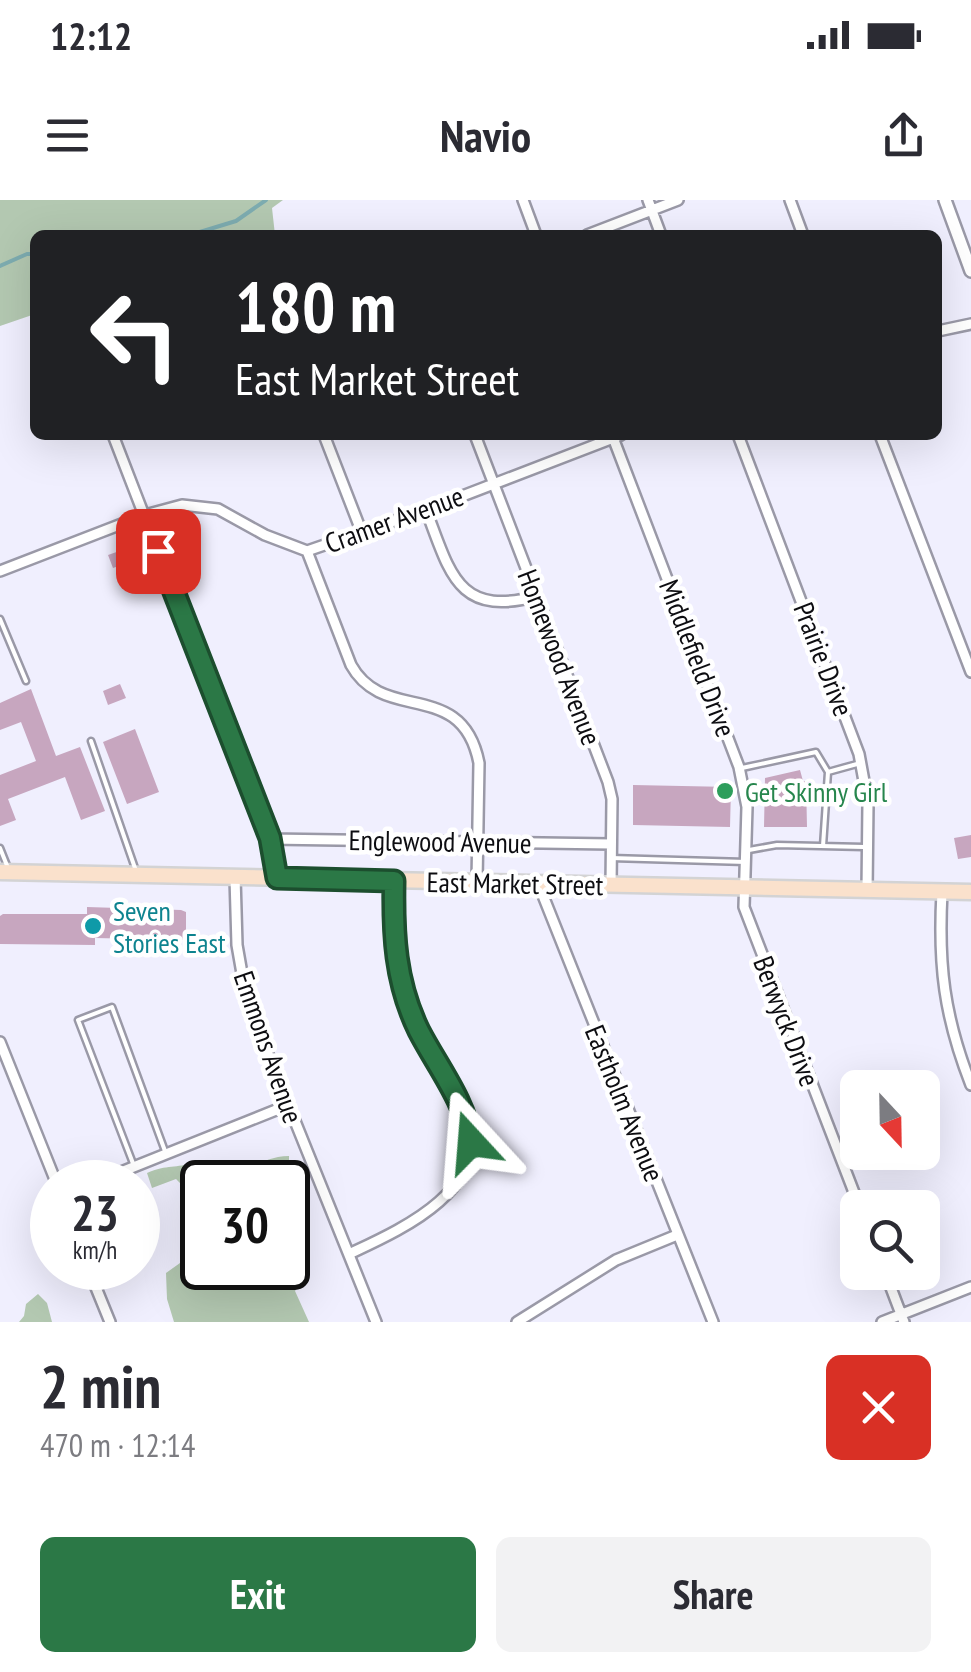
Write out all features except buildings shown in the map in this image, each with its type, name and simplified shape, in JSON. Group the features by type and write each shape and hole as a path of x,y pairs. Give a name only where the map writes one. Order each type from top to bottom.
{"main road":[{"path":"945,200 971,271"},
{"name":"East Market Street","path":"5,872 971,892"}],"street":[{"path":"523,200 534,230"},
{"path":"598,230 650,205 678,200"},
{"path":"790,200 801,230"},
{"path":"650,205 659,230"},
{"path":"942,329 971,324"},
{"path":"115,440 270,838 277,878"},
{"path":"326,440 362,533"},
{"name":"Homewood Avenue","path":"478,440 608,782 612,798 611,885"},
{"name":"Cramer Avenue","path":"0,571 182,505 208,506 307,550 426,510 606,440"},
{"name":"Middlefield Drive","path":"617,440 739,768 746,807 744,888"},
{"name":"Prairie Drive","path":"740,440 862,763 868,804 867,890"},
{"path":"882,440 971,672"},
{"path":"426,510 448,566 462,586 478,598 500,604 537,596"},
{"path":"307,550 350,665 360,678 388,697 435,706 467,733 479,763 477,882"},
{"name":"Englewood Avenue","path":"270,838 611,844"},
{"name":"Emmons Avenue","path":"235,877 243,986 286,1106 376,1322"},
{"path":"349,1254 402,1228 450,1192 461,1177 470,1150 466,1118 419,1031 404,993 395,953 394,881"},
{"name":"Eastholm Avenue","path":"538,883 713,1322"},
{"name":"Berwyck Drive","path":"744,888 744,907 751,927 853,1190"},
{"path":"942,892 942,984 952,1032 971,1084"},
{"path":"0,1042 47,1160"},
{"path":"154,1160 286,1106"},
{"path":"517,1322 616,1260 677,1235"},
{"path":"882,1322 903,1318 971,1287"},
{"path":"97,1290 110,1322"},
{"path":"892,1290 903,1318"}],"lane":[{"path":"0,619 26,681"},
{"path":"91,741 137,875"},
{"path":"739,768 816,752 828,772 822,846"},
{"path":"828,772 862,763"},
{"path":"611,858 746,856 777,845 869,848"},
{"path":"0,848 5,872"},
{"path":"131,1160 78,1020 112,1007 167,1155"}],"green space":[{"path":"0,200 283,200 272,208 274,230 30,230 30,316 0,326"},
{"path":"180,1165 180,1183 176,1179 160,1185 160,1168"},
{"path":"180,1263 180,1290 296,1290 309,1322 174,1322 167,1299 166,1273"},
{"path":"38,1294 47,1303 52,1322 19,1322 26,1304"}],"waterway":[{"path":"206,230 236,221 266,200"},
{"path":"0,266 30,254"}],"place":[{"name":"Get Skinny Girl","path":"725,791"},
{"name":"Seven Stories East","path":"93,926"}],"route":[{"path":"158,551 270,838 277,878 394,881 397,970 419,1031 466,1118 471,1142"}]}
